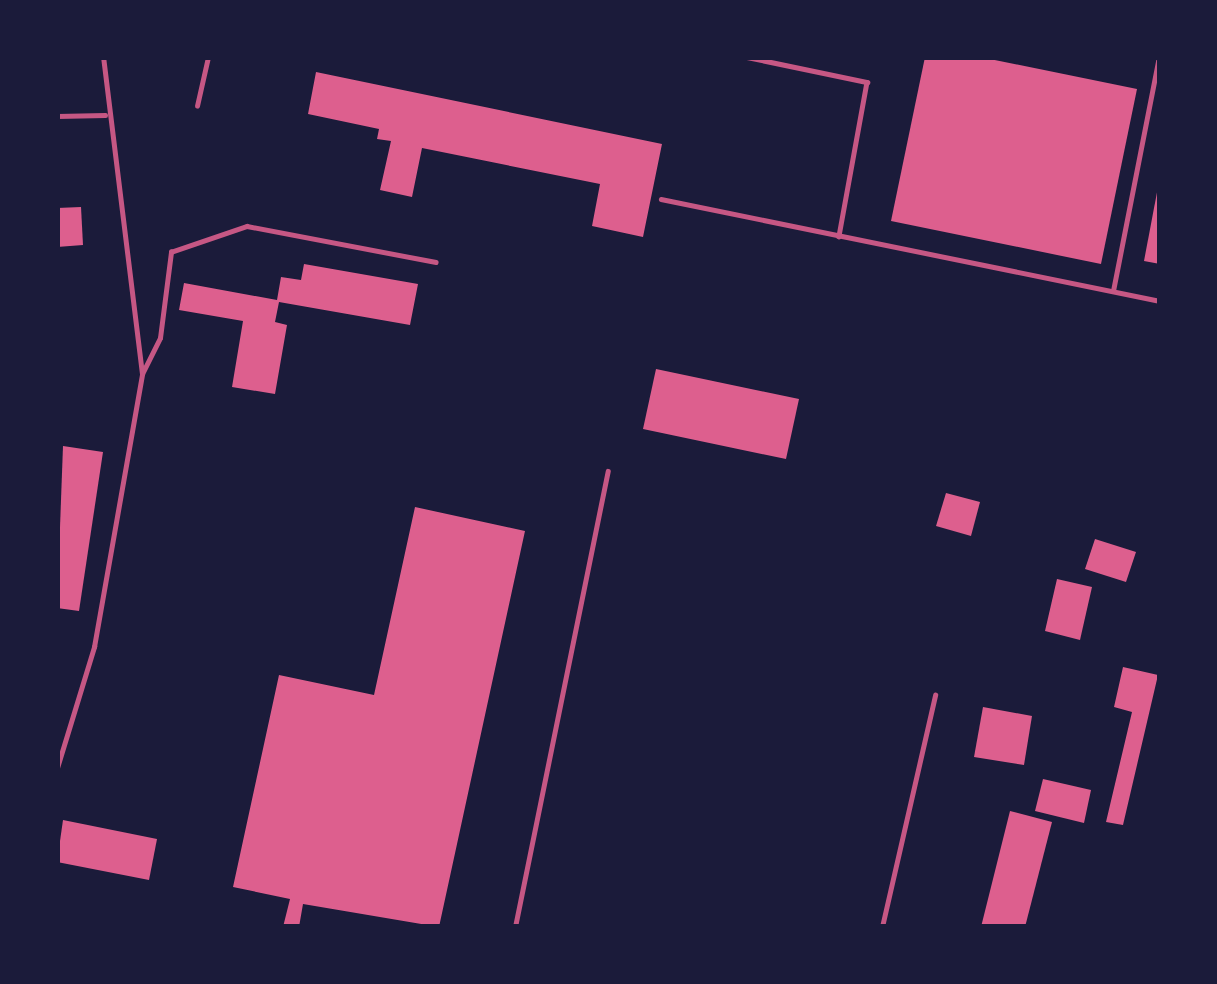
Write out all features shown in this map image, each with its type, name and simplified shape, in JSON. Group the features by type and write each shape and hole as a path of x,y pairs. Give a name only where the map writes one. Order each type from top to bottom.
{"lane":[{"path":"103,57 105,115 142,374"},
{"path":"197,106 208,57"},
{"path":"747,57 868,82 839,236"},
{"path":"1113,291 1159,57"},
{"path":"57,116 105,115"},
{"path":"661,199 1160,301"},
{"path":"57,768 94,647 142,374 160,338 171,252 247,226 436,262"},
{"path":"515,927 608,471"},
{"path":"882,927 935,694"}],"building":[{"path":"925,57 980,57 1137,89 1101,264 891,221"},
{"path":"316,72 662,144 643,237 592,226 600,184 422,148 412,197 380,190 391,141 377,139 379,129 308,114"},
{"path":"1160,187 1160,264 1144,261"},
{"path":"81,207 83,245 57,247 57,208"},
{"path":"304,264 418,284 410,325 279,302 275,322 287,325 275,394 232,387 243,321 179,310 184,283 277,300 281,277 301,280"},
{"path":"656,369 799,399 786,459 643,429"},
{"path":"63,446 103,452 79,611 57,608"},
{"path":"946,493 980,502 971,536 936,526"},
{"path":"415,507 525,531 439,927 303,904 299,927 283,927 290,899 233,887 279,675 374,695"},
{"path":"1095,539 1136,552 1126,582 1085,569"},
{"path":"1057,579 1092,587 1080,640 1045,631"},
{"path":"1123,667 1158,675 1123,825 1106,822 1132,712 1114,707"},
{"path":"983,707 1032,716 1024,765 974,757"},
{"path":"1043,779 1091,790 1084,823 1035,811"},
{"path":"1010,811 1052,822 1025,927 981,927"},
{"path":"63,820 157,839 149,880 57,862"}]}
